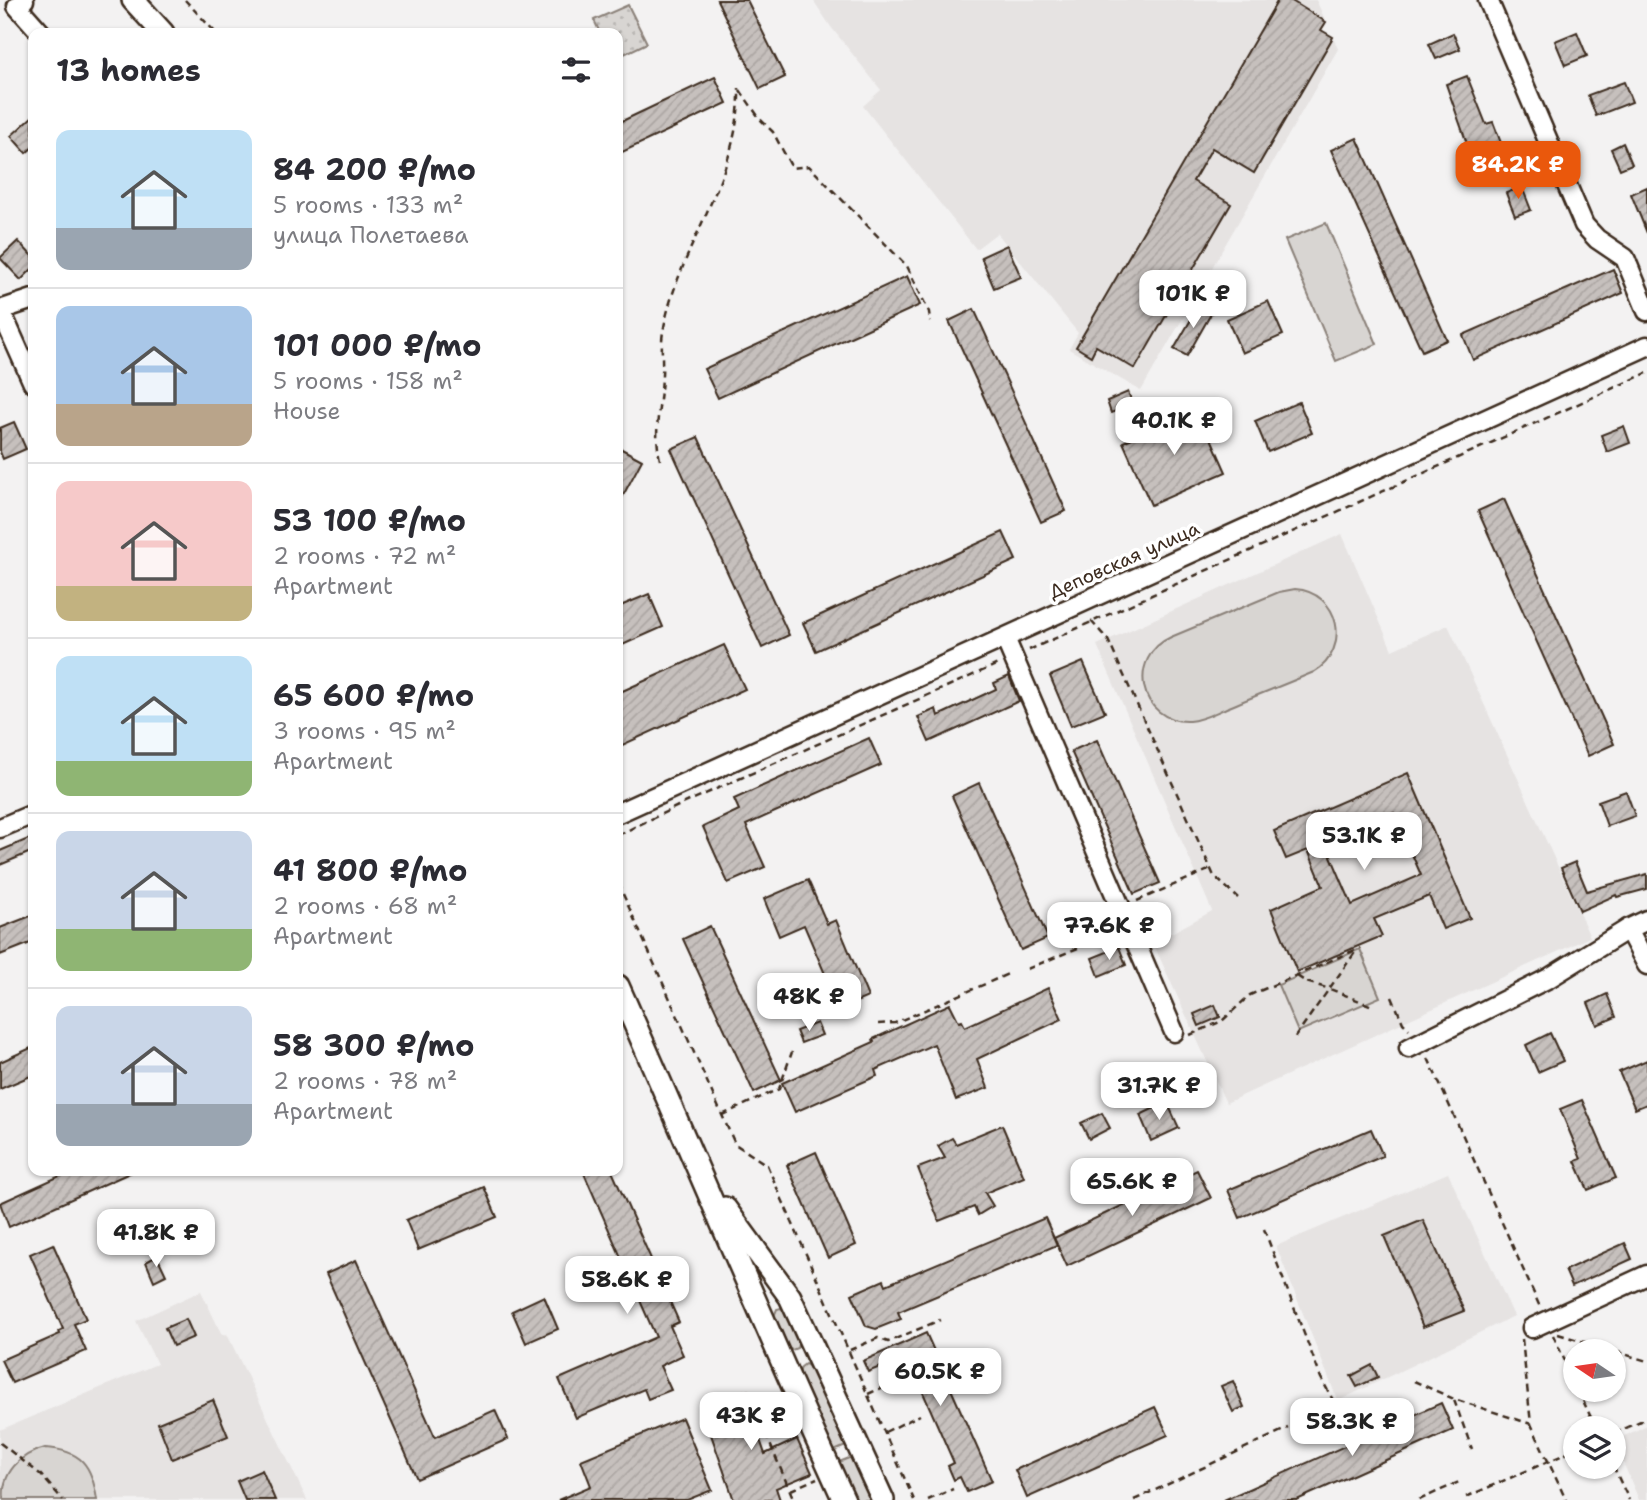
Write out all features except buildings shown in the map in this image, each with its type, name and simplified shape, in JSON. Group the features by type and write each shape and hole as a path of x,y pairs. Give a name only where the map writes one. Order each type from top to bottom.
{"main road":[{"path":"134,0 159,28"},
{"path":"623,997 844,1500"},
{"path":"704,1179 790,1297 883,1500"}],"street":[{"path":"1488,0 1584,225 1597,239 1625,258 1647,311"},
{"path":"21,3 38,28"},
{"path":"28,301 0,309 28,372"},
{"name":"Деповская улица","path":"623,811 1647,346"},
{"path":"1005,638 1129,927 1180,1035"},
{"path":"0,828 28,816"},
{"path":"1414,1044 1549,978 1647,920"},
{"path":"1629,929 1647,965"},
{"path":"1533,1327 1647,1275"}],"path":[{"path":"186,0 211,28"},
{"path":"660,460 656,421 663,375 663,328 682,271 733,148 739,88 773,132 792,168 809,166 907,266 929,312 930,322"},
{"path":"623,833 1647,373"},
{"path":"1079,604 1108,640 1214,876 1238,898"},
{"path":"1121,908 1211,869"},
{"path":"623,894 735,1144 767,1165 914,1500"},
{"path":"1027,969 1129,927"},
{"path":"1180,1035 1222,1021 1250,995 1359,948 1295,1037"},
{"path":"878,1024 895,1023 1009,974"},
{"path":"1297,976 1306,982 1371,1006"},
{"path":"1392,997 1533,1327 1531,1424 1566,1500"},
{"path":"722,1115 779,1089 792,1052"},
{"path":"1264,1228 1321,1378 1341,1415"},
{"path":"849,1351 878,1338 888,1342 940,1320"},
{"path":"1563,1356 1552,1332 1575,1339"},
{"path":"1626,1355 1647,1361"},
{"path":"868,1394 904,1378"},
{"path":"1414,1381 1454,1399 1531,1424"},
{"path":"747,1390 794,1500"},
{"path":"1454,1399 1472,1450"},
{"path":"884,1432 920,1415"},
{"path":"1626,1428 1647,1418"},
{"path":"1134,1500 1287,1428"},
{"path":"0,1443 40,1474 63,1500"},
{"path":"1466,1497 1563,1455"},
{"path":"790,1491 818,1478"},
{"path":"1619,1479 1629,1500"},
{"path":"1419,1500 1459,1482"},
{"path":"928,1500 953,1489"}],"shaded area":[{"path":"813,0 1316,0 1326,22 1321,30 1333,37 1338,49 1141,391 1069,349 1078,333 997,233 976,249 863,106 881,90"},
{"path":"628,5 647,43 623,55 623,28 598,28 594,20"},
{"path":"1326,223 1377,344 1336,361 1285,240"},
{"path":"1342,534 1392,650 1448,625 1590,937 1226,1103 1153,943 1212,911 1097,645"},
{"path":"1295,589 1310,592 1322,600 1336,623 1337,636 1333,650 1326,662 1314,672 1209,716 1189,721 1172,719 1159,712 1149,701 1144,687 1144,673 1148,659 1157,646 1171,637 1279,592"},
{"path":"1360,949 1380,997 1298,1032 1278,985"},
{"path":"1448,1173 1514,1316 1338,1401 1276,1246"},
{"path":"201,1291 222,1335 227,1334 307,1500 0,1500 0,1430 157,1364 136,1321"},
{"path":"777,1309 786,1310 799,1342 797,1348 792,1350 787,1347 774,1316"},
{"path":"805,1364 810,1367 846,1446 834,1451 799,1374"},
{"path":"1647,1425 1647,1500 1639,1500 1626,1469 1626,1435"},
{"path":"45,1448 68,1452 83,1462 92,1477 97,1500 4,1500 6,1481 14,1466 28,1455"},
{"path":"854,1456 874,1500 856,1500 839,1462"}]}
